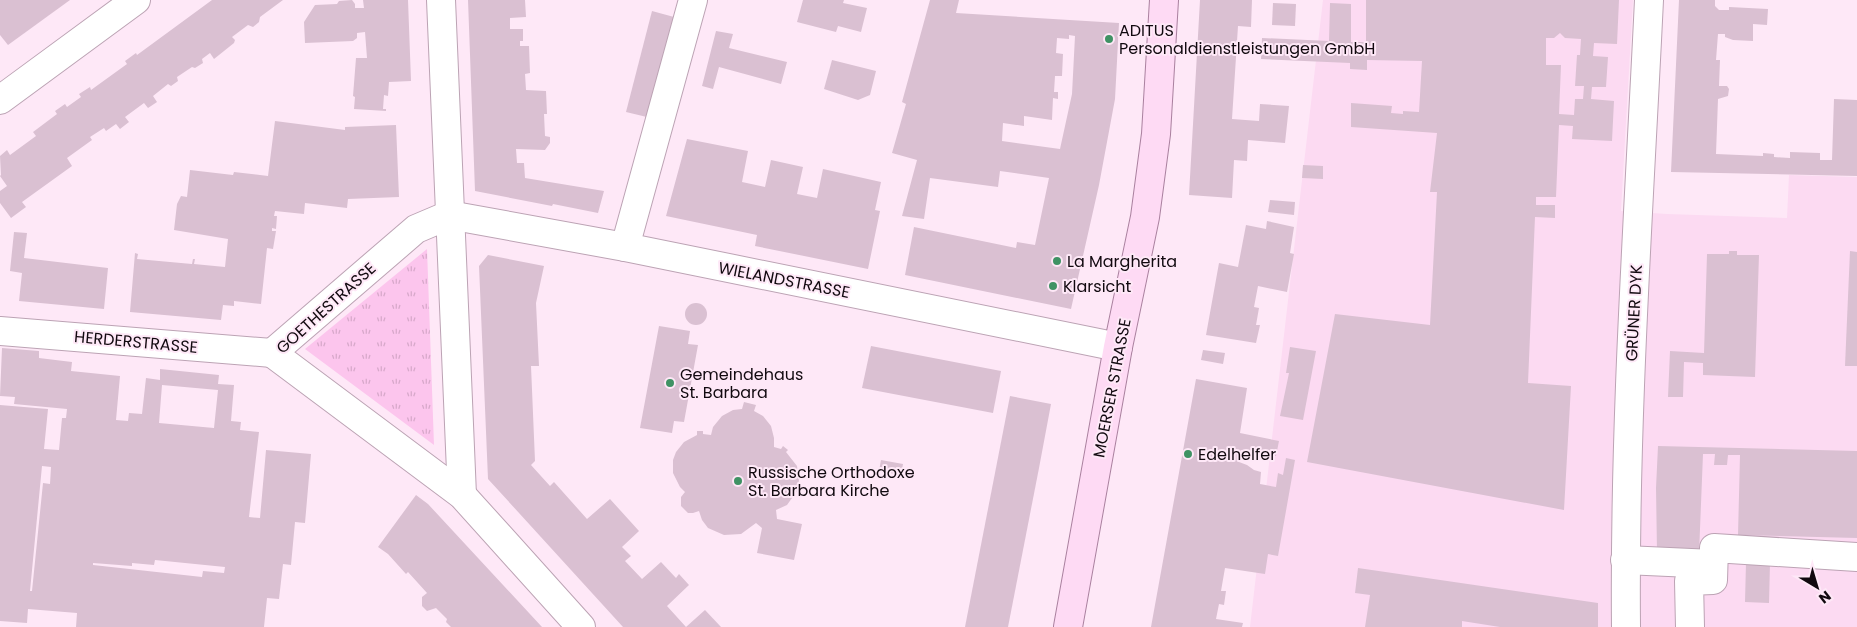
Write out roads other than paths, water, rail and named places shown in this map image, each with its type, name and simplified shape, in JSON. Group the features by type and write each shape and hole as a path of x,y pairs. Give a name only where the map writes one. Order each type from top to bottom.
{"main road":[{"name":"MOERSER STRASSE","path":"1068,627 1118,347 1145,218 1156,134 1164,0"}],"street":[{"path":"0,100 136,0"},
{"path":"441,0 462,495"},
{"path":"624,248 693,0"},
{"name":"GRÜNER DYK","path":"1626,627 1625,560 1629,405 1649,0"},
{"name":"WIELANDSTRASSE","path":"450,215 1118,347"},
{"name":"GOETHESTRASSE","path":"450,215 416,229 272,353 462,495 581,627"},
{"name":"HERDERSTRASSE","path":"0,330 272,353"},
{"path":"1690,627 1689,580 1713,580 1714,548 1857,557"},
{"path":"1625,560 1713,564"}],"place":[{"name":"ADITUS Personaldienstleistungen GmbH","path":"1109,39"},
{"name":"La Margherita","path":"1057,261"},
{"name":"Klarsicht","path":"1053,286"},
{"name":"Gemeindehaus St. Barbara","path":"670,383"},
{"name":"Edelhelfer","path":"1188,454"},
{"name":"Russische Orthodoxe St. Barbara Kirche","path":"738,481"}]}
